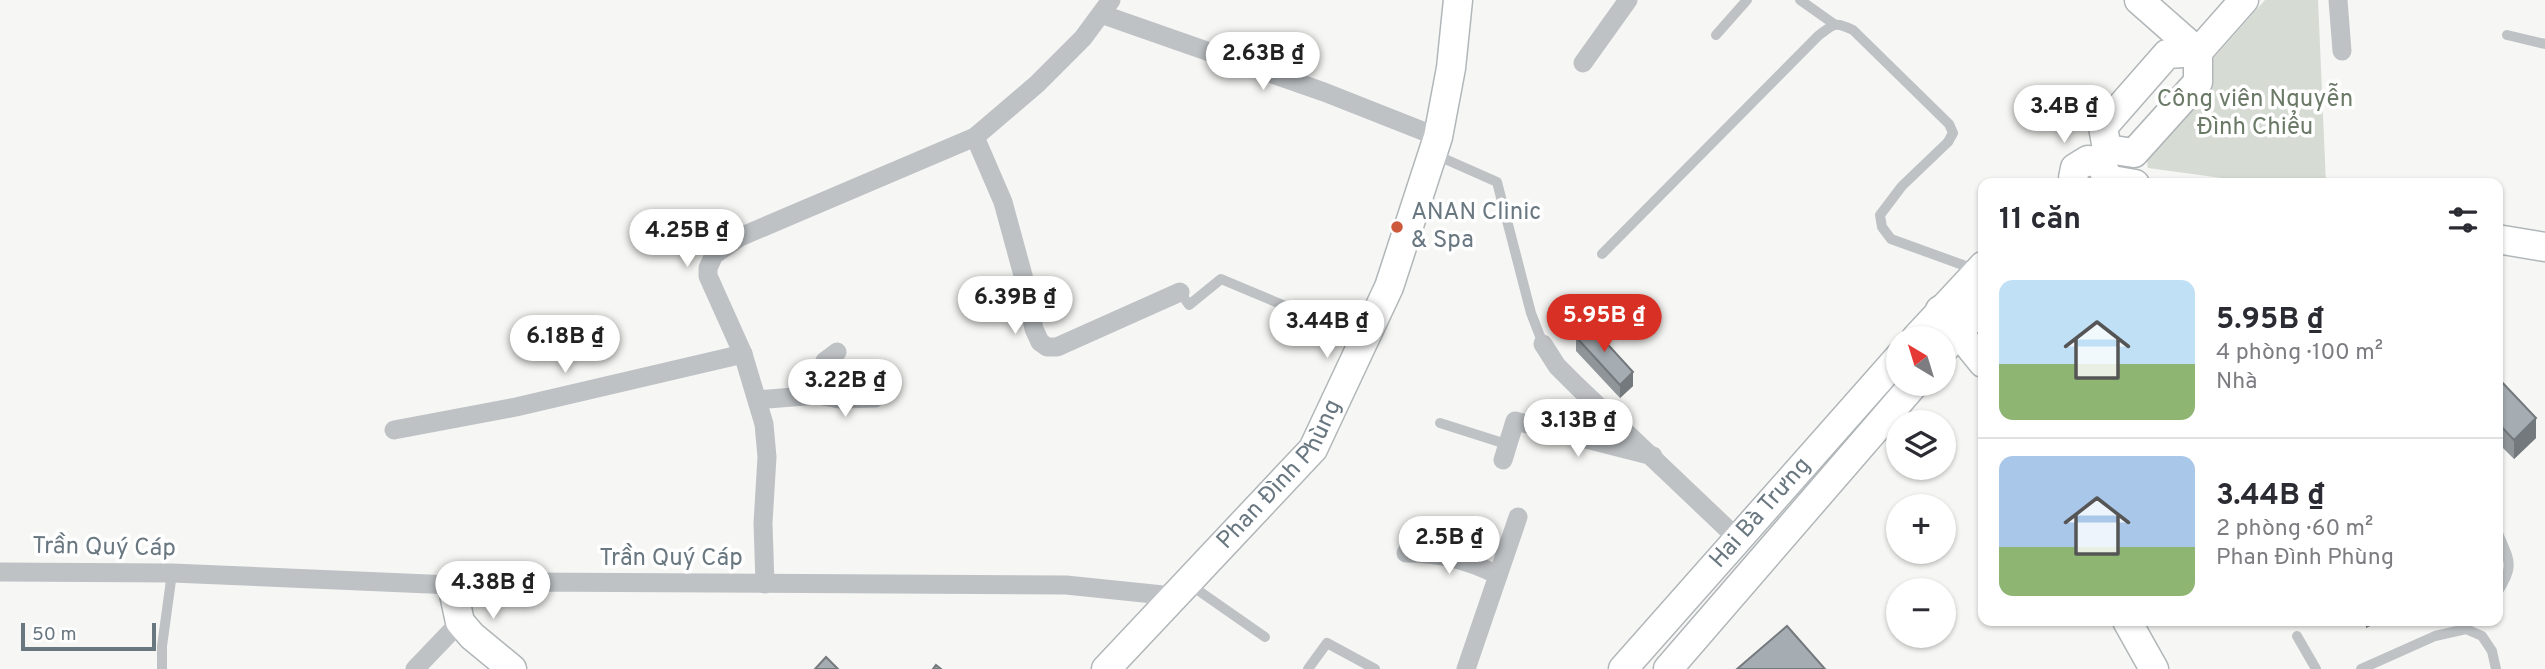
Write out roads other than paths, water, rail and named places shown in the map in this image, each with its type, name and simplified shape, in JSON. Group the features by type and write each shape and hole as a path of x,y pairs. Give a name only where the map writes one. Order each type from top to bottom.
{"street":[{"name":"Phan Đình Phùng","path":"1106,669 1312,449 1389,286 1435,145 1451,68 1458,0"},
{"path":"1583,63 1628,0"},
{"path":"2104,168 2134,153 2198,82 2197,51 2139,0"},
{"path":"2104,168 2103,127 2167,54 2197,51 2244,0"},
{"path":"2338,0 2342,51"},
{"path":"765,584 763,523 767,440 743,354 708,276 708,268 714,255 740,237 975,137 1037,84 1083,38 1106,7 1324,92 1435,145"},
{"path":"975,137 1003,202 1024,279 1034,329 1040,342 1047,347 1057,347 1180,292"},
{"path":"2073,178 2079,164 2088,160 2123,178"},
{"path":"2503,240 2545,247"},
{"path":"1926,326 1978,274"},
{"path":"1940,310 1946,326"},
{"path":"1956,336 1978,311"},
{"path":"1543,344 1557,366 1739,540"},
{"path":"1956,345 1978,360"},
{"path":"818,395 825,386 825,360 837,352"},
{"path":"394,430 516,407 743,354"},
{"name":"Hai Bà Trưng","path":"1623,669 1886,372"},
{"path":"757,400 818,395 839,399 875,398"},
{"path":"1668,669 1904,396"},
{"path":"1505,452 1515,421 1653,456"},
{"path":"1466,669 1518,517"},
{"path":"1406,553 1454,557 1498,575"},
{"name":"Trần Quý Cáp","path":"0,572 172,573 452,585 522,582 1066,585 1180,589"},
{"path":"452,585 460,622 472,636 512,669"},
{"path":"415,669 460,622"},
{"path":"2130,626 2154,669"}],"lane":[{"path":"1716,35 1747,0"},
{"path":"1800,0 1834,24"},
{"path":"1602,254 1818,36 1839,23 1853,30 1949,124 1953,133 1948,142 1902,186 1880,215 1882,228 1891,239 1978,270"},
{"path":"2507,35 2545,44"},
{"path":"1435,145 1497,182 1531,313 1543,344"},
{"path":"1180,292 1189,305 1221,279 1364,339"},
{"path":"1440,423 1505,452"},
{"path":"2503,547 2510,565 2503,583"},
{"path":"162,669 162,646 172,573"},
{"path":"1180,589 1265,637"},
{"path":"2361,669 2435,636 2469,626"},
{"path":"2466,629 2482,636 2492,651 2496,669"},
{"path":"2297,636 2315,669"},
{"path":"1308,669 1327,643 1375,669"}],"place":[{"name":"ANAN Clinic & Spa","path":"1397,227"}],"park label":[{"name":"Công viên Nguyễn Đình Chiểu","path":"2255,114"}]}
